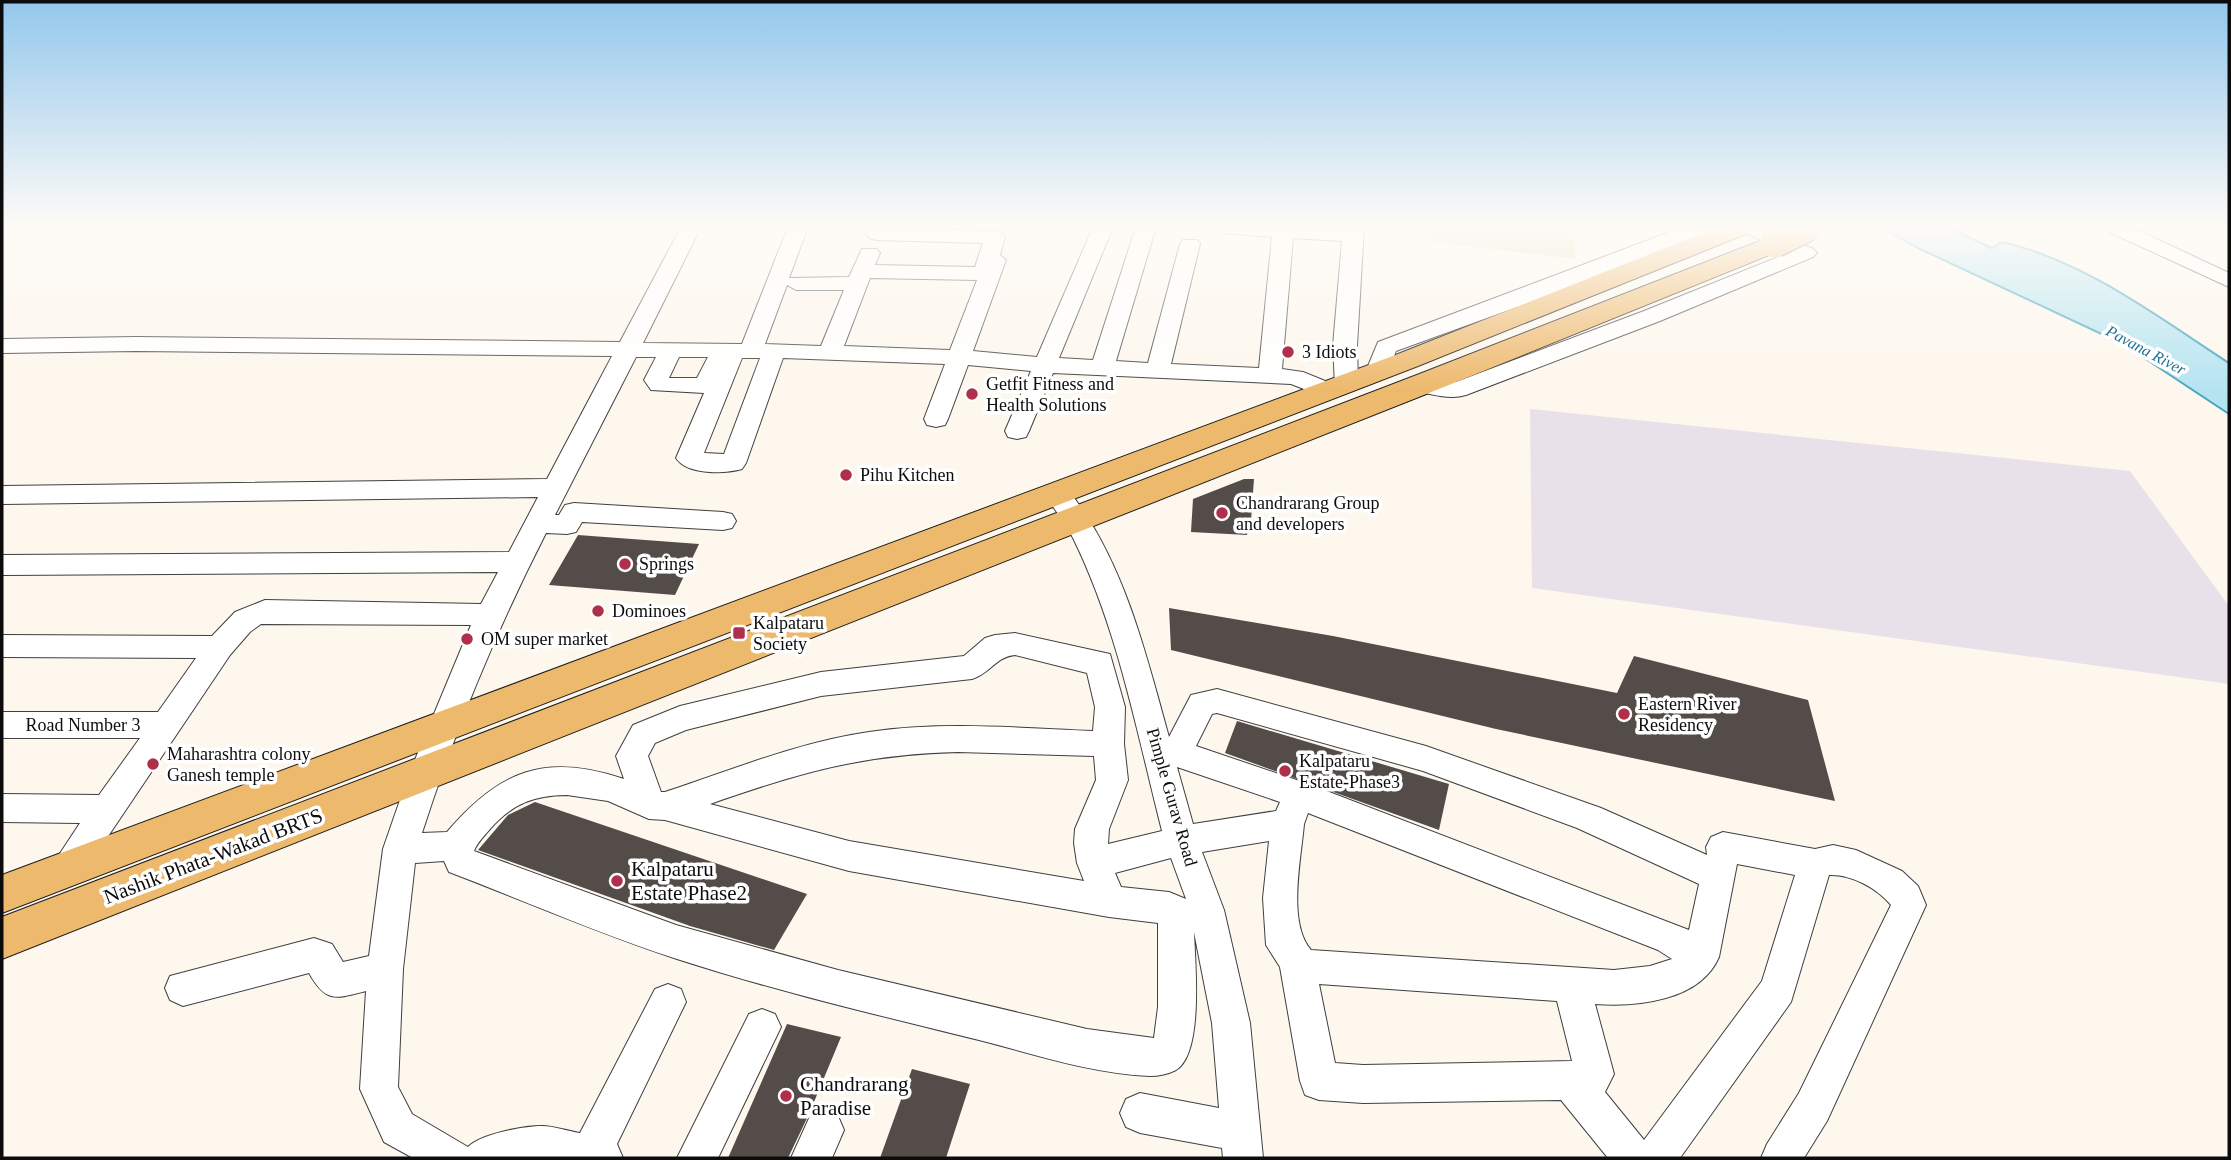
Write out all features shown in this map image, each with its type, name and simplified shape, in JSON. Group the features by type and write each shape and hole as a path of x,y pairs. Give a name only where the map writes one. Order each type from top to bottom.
{"main road":[{"path":"1066,506 1336,387 1605,281"},
{"path":"2,894 446,725 1066,506 1421,385 1681,281"},
{"name":"Nashik Phata-Wakad BRTS","path":"2,938 425,775 1066,506"}],"street":[{"path":"453,1158 398,1128 379,1089 385,969 400,849 425,775 490,615 664,281"},
{"path":"670,351 656,380 659,385 705,386 745,351 775,281"},
{"path":"796,283 820,281"},
{"path":"830,353 858,281"},
{"path":"936,419 987,281"},
{"path":"1017,431 1080,281"},
{"path":"1102,367 1129,281"},
{"path":"1158,370 1181,281"},
{"path":"1270,375 1278,281"},
{"path":"2,346 135,344 830,353 959,357 1045,365 1270,375 1295,377 1336,387 1345,346 1350,281"},
{"path":"1378,371 1386,347 1565,281"},
{"path":"1421,385 1458,390 1737,281"},
{"path":"2,495 556,488"},
{"name":"Pimple Gurav Road","path":"1066,506 1098,559 1132,657 1181,841 1207,910 1231,1023 1242,1145"},
{"path":"537,523 567,524 574,512 723,521"},
{"path":"2,565 518,562"},
{"path":"66,870 220,646 241,622 254,613 490,615"},
{"path":"657,806 632,756 644,734 680,719 821,684 972,667 995,646 1015,644 1099,663 1110,706 1108,744 1112,780 1092,830 1091,843 1094,863 1109,901"},
{"path":"2,646 220,646"},
{"path":"1701,957 1671,938 1293,810 1179,754 1178,750 1202,704 1217,701 1426,759 1588,818 1722,851 1815,864 1838,860 1899,887 1907,896 1909,905 1813,1107 1781,1158"},
{"name":"Road Number 3","path":"2,725 165,725"},
{"path":"657,806 819,755 870,745 952,740 1108,744"},
{"path":"400,849 456,846 500,798 522,787 572,780 609,788 657,806 849,856 1109,901 1169,908 1176,912 1177,1007 1171,1049 1163,1056 1150,1057 1087,1048 838,988 676,942 461,861 456,846"},
{"path":"2,808 107,809"},
{"path":"1094,863 1293,810"},
{"path":"1293,810 1280,898 1284,945 1302,966 1614,988 1657,983 1689,971 1701,957 1722,851"},
{"path":"1656,1158 1778,990 1815,864"},
{"path":"183,988 314,955 319,957 333,980 338,981 385,969"},
{"path":"1297,962 1319,1081 1363,1084 1590,1080 1595,1074 1571,985"},
{"path":"484,1158 516,1148 543,1146 596,1157 668,1002"},
{"path":"697,1158 762,1027"},
{"path":"1571,1081 1633,1158"},
{"path":"1140,1113 1242,1145"}],"shaded area":[{"path":"1530,409 2130,471 2229,606 2229,684 1532,588"}],"water":[{"name":"Pavana River","path":"1989,281 2100,281 2120,292 2229,363 2229,414 2123,344"}],"building":[{"name":"Chandrarang Group and developers","path":"1244,479 1254,479 1251,520 1247,535 1191,532 1193,499"},
{"name":"Springs","path":"578,535 699,544 675,595 549,585"},
{"name":"Eastern River Residency","path":"1169,608 1333,636 1617,693 1634,656 1808,700 1835,801 1496,729 1171,650"},
{"name":"Kalpataru Estate-Phase3","path":"1237,721 1449,784 1439,830 1225,753"},
{"name":"Kalpataru Estate Phase2","path":"535,802 807,894 774,950 690,926 478,850 508,815"},
{"name":"Chandrarang Paradise","path":"787,1024 841,1037 809,1114 788,1158 728,1158"},
{"path":"912,1069 970,1084 946,1158 880,1158"}],"place":[{"name":"3 Idiots","path":"1288,352"},
{"name":"Getfit Fitness and Health Solutions","path":"972,394"},
{"name":"Pihu Kitchen","path":"846,475"},
{"name":"Chandrarang Group and developers","path":"1222,513"},
{"name":"Springs","path":"625,564"},
{"name":"Dominoes","path":"598,611"},
{"name":"Kalpataru Society","path":"739,633"},
{"name":"OM super market","path":"467,639"},
{"name":"Eastern River Residency","path":"1624,714"},
{"name":"Maharashtra colony Ganesh temple","path":"153,764"},
{"name":"Kalpataru Estate-Phase3","path":"1285,771"},
{"name":"Kalpataru Estate Phase2","path":"617,881"},
{"name":"Chandrarang Paradise","path":"786,1096"}]}
